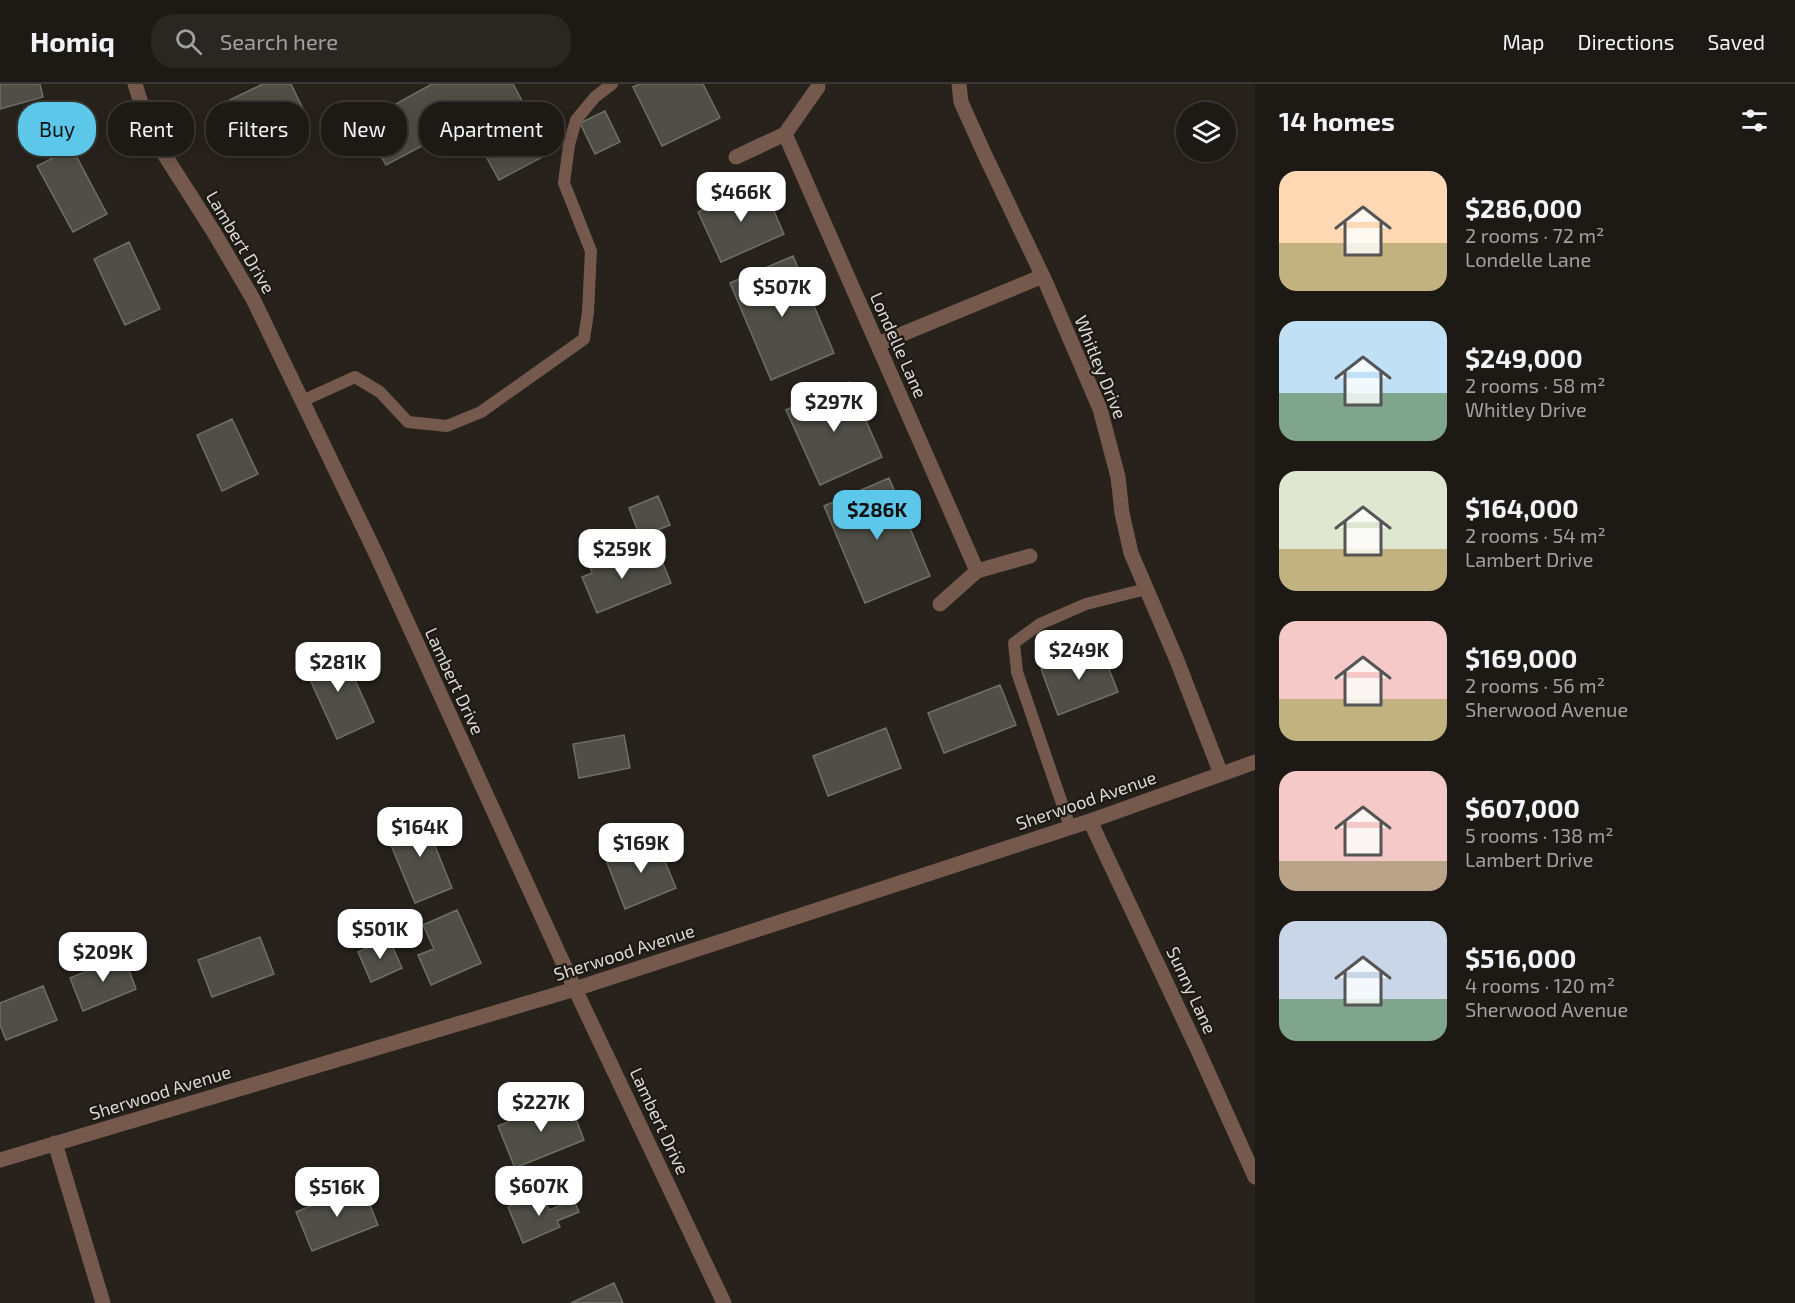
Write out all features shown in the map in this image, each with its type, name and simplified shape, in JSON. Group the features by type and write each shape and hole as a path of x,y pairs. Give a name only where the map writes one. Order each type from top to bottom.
{"street":[{"name":"Lambert Drive","path":"135,84 150,132 253,299 377,556 575,988 724,1303"},
{"name":"Whitley Drive","path":"959,84 961,102 1043,276 1100,409 1118,477 1122,513 1131,553 1176,658 1221,774"},
{"path":"735,157 785,134 818,87"},
{"name":"Londelle Lane","path":"785,134 977,571"},
{"path":"878,344 1043,276"},
{"path":"940,604 977,571 1030,556"},
{"name":"Sherwood Avenue","path":"0,1160 575,988 1090,821 1255,762"},
{"name":"Sunny Lane","path":"1090,821 1255,1177"},
{"path":"55,1143 103,1303"}],"lane":[{"path":"302,401 355,377 380,392 408,422 447,426 481,412 584,339 588,312 591,251 564,183 569,145 576,120 595,97 612,84"},
{"path":"1070,827 1017,672 1014,643 1040,624 1086,604 1146,589"}],"building":[{"path":"0,84 40,84 43,97 18,102 18,104 0,109"},
{"path":"263,84 291,84 300,102 225,102"},
{"path":"432,84 513,84 523,102 419,102 419,147 407,154 407,102 399,102"},
{"path":"640,84 703,84 720,118 662,146 633,87"},
{"path":"605,111 620,142 595,154 580,123"},
{"path":"56,156 76,156 107,214 73,232 37,166"},
{"path":"381,156 403,156 386,165"},
{"path":"486,156 544,156 499,180"},
{"path":"762,184 784,234 721,262 698,212"},
{"path":"129,242 160,309 125,325 94,259"},
{"path":"793,256 834,353 771,380 730,283"},
{"path":"849,382 882,457 820,485 786,410"},
{"path":"232,419 258,474 222,491 197,435"},
{"path":"889,478 930,576 865,603 824,506"},
{"path":"658,496 670,525 640,537 629,508"},
{"path":"610,548 619,570 659,554 671,583 597,613 582,577 592,573 587,558"},
{"path":"1100,646 1118,692 1058,715 1041,669"},
{"path":"340,647 374,722 337,739 303,664"},
{"path":"1000,685 1016,725 944,753 928,713"},
{"path":"886,728 901,768 828,796 813,756"},
{"path":"624,735 630,768 579,778 573,744"},
{"path":"438,813 443,825 429,831 452,888 415,903 386,833"},
{"path":"656,840 676,888 625,909 606,860"},
{"path":"457,910 481,963 431,985 418,955 434,949 423,925"},
{"path":"260,937 274,974 212,997 198,960"},
{"path":"389,939 402,968 371,982 358,952"},
{"path":"124,956 136,989 83,1011 70,978"},
{"path":"43,986 57,1020 6,1040 0,1025 0,1003"},
{"path":"568,1098 584,1140 515,1168 498,1126"},
{"path":"362,1185 378,1225 312,1251 296,1212"},
{"path":"542,1193 549,1210 574,1200 579,1212 557,1221 560,1227 523,1243 508,1207"},
{"path":"614,1283 623,1303 571,1303"}]}
